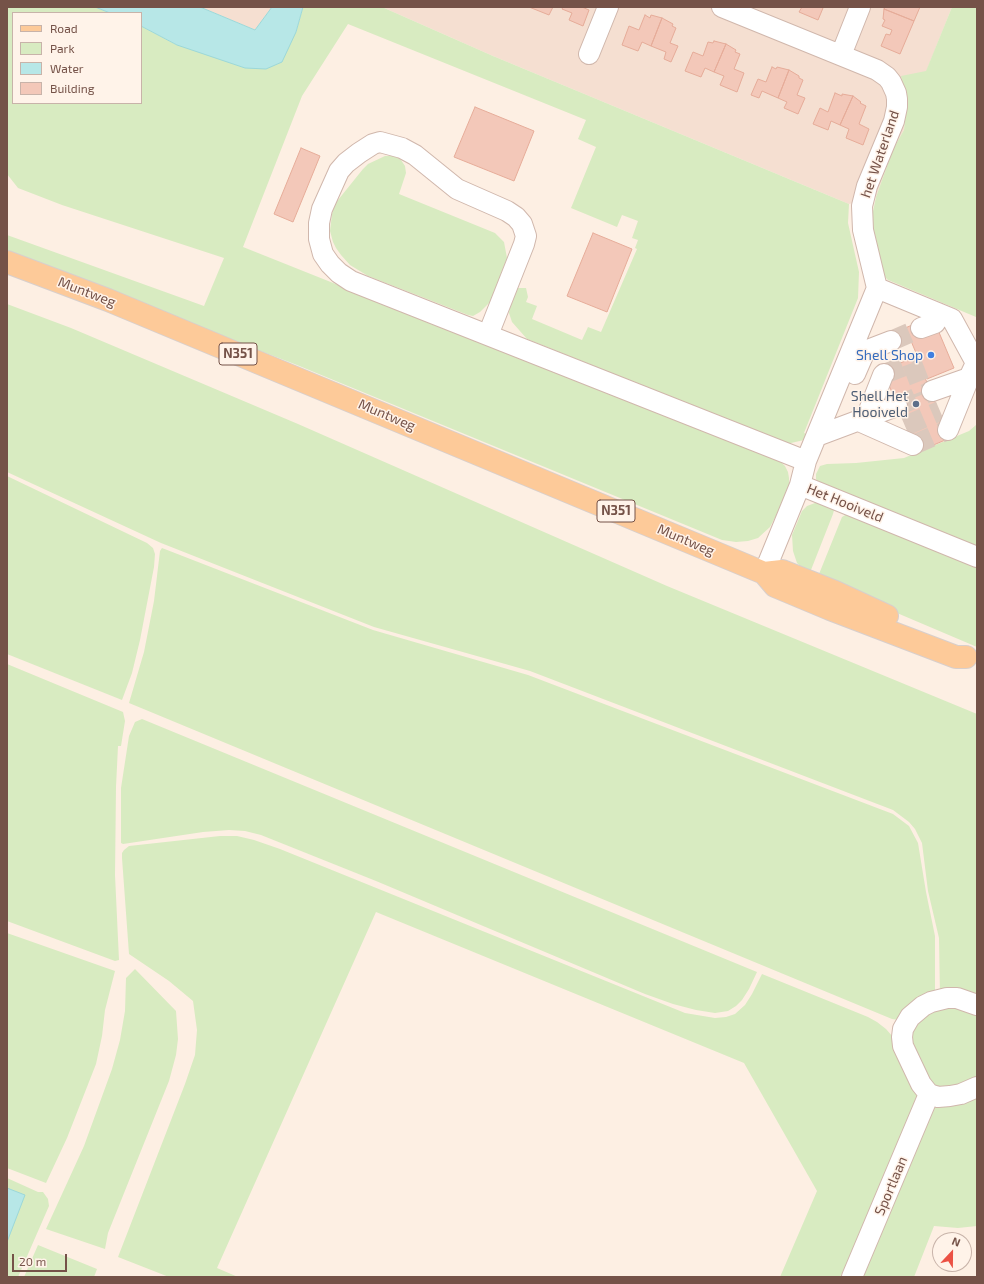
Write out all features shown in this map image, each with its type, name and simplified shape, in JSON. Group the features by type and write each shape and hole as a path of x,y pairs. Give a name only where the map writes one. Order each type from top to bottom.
{"main road":[{"name":"Muntweg","path":"7,262 108,300 764,573 775,586 830,609 956,658 971,659"}],"street":[{"path":"589,54 608,7"},
{"name":"het Waterland","path":"722,7 882,73 891,82 896,93 896,114 866,186 862,212 864,230 877,288"},
{"path":"840,55 860,7"},
{"path":"488,335 524,244 526,236 522,224 516,217 507,211 457,189 415,155 402,148 380,142 373,144 359,153 346,163 339,171 322,209 319,223 318,239 323,254 339,273 351,281 806,461"},
{"path":"800,485 806,461 877,288 952,319 976,363 969,378 949,408 948,430"},
{"path":"921,328 935,323 938,313"},
{"path":"834,393 848,390 865,351 891,341"},
{"path":"932,391 969,378"},
{"path":"862,419 883,385"},
{"path":"816,436 897,406"},
{"path":"862,419 896,430 913,445"},
{"name":"Het Hooiveld","path":"764,573 800,485 977,557"},
{"path":"977,1005 957,998 938,1000 923,1006 916,1011 905,1025 902,1038 903,1046 920,1084 929,1094 938,1097 950,1096 977,1087"},
{"name":"Sportlaan","path":"852,1277 929,1094"}],"shaded area":[{"path":"200,7 272,7 255,30"},
{"path":"382,7 952,7 926,72 907,100 904,130 893,149 876,197 849,204 493,56"}],"green space":[{"path":"7,7 95,7 108,12 12,12 12,104 142,104 142,27 177,45 296,32 303,7 382,7 493,56 849,204 848,223 859,272 858,298 804,433 809,435 804,440 785,443 527,339 512,322 509,313 510,305 515,292 518,288 526,288 528,297 526,302 537,306 532,319 582,340 588,327 601,332 637,249 635,248 638,240 632,238 638,221 622,215 617,227 571,208 596,147 578,139 586,120 348,24 302,96 243,247 778,459 785,466 788,472 789,485 770,527 758,538 748,541 736,542 722,540 297,365 7,254 7,235 204,306 224,258 62,205 18,188 7,174"},
{"path":"952,7 977,7 977,318 888,280 885,277 879,260 871,221 876,197 893,149 904,130 907,100 901,76 926,71"},
{"path":"385,156 393,156 398,158 405,166 406,173 399,194 495,233 504,242 507,258 500,276 501,277 490,302 480,312 473,316 468,315 368,276 350,265 336,248 330,231 334,205 368,164"},
{"path":"7,304 71,328 298,424 667,586 977,714 977,1001 940,996 939,938 928,891 922,843 915,829 909,822 893,810 530,671 374,627 161,543 7,472"},
{"path":"977,423 977,550 820,485 816,479 816,474 820,466 827,464 856,463 904,458 969,431"},
{"path":"7,476 147,543 153,548 155,554 154,567 140,640 132,673 122,700 7,654"},
{"path":"815,503 821,503 831,507 834,510 809,575 797,563 793,551 792,535 802,511 807,506"},
{"path":"847,514 977,565 977,647 817,579 842,517"},
{"path":"162,548 373,630 528,675 893,814 909,826 918,843 935,936 935,997 899,1020 892,1019 129,703 144,652 154,601 160,551"},
{"path":"7,664 123,712 125,721 121,746 118,746 116,787 115,875 119,960 115,961 7,921"},
{"path":"142,719 757,972 742,1000 728,1011 715,1013 696,1010 645,994 376,881 261,835 245,831 229,830 203,832 123,844 121,843 121,788 129,736 135,722"},
{"path":"220,836 237,836 280,849 685,1013 715,1018 735,1014 745,1005 762,974 877,1022 893,1037 918,1094 918,1105 893,1172 840,1277 780,1277 817,1191 744,1063 376,912 217,1268 238,1277 169,1277 118,1257 185,1084 195,1055 197,1030 193,1001 169,981 129,954 122,853 129,846"},
{"path":"7,933 115,971 105,1010 102,1036 96,1064 67,1138 46,1183 7,1168"},
{"path":"135,969 176,1011 178,1039 176,1055 169,1081 108,1233 105,1249 46,1229 84,1146 112,1069 120,1040 125,1011 126,978"},
{"path":"934,1005 977,1011 977,1081 936,1090 908,1046 911,1026"},
{"path":"977,1091 977,1226 958,1228 934,1226 914,1277 857,1277 932,1109 938,1105"},
{"path":"7,1178 38,1192 43,1192 48,1199 49,1206 18,1277 7,1277"},
{"path":"38,1245 97,1269 94,1277 24,1277"}],"water":[{"path":"95,7 200,7 255,30 272,7 303,7 296,32 282,62 266,69 245,68 177,45 142,27 142,12 108,12"},
{"path":"7,1188 25,1195 7,1242"}],"building":[{"path":"529,7 553,7 549,15"},
{"path":"563,7 582,7 589,10 583,26 569,20 572,13 562,9"},
{"path":"802,7 823,8 818,20 799,12"},
{"path":"886,7 920,7 914,21 884,9"},
{"path":"884,9 914,21 900,54 881,46 886,34 890,35 892,30 882,26 885,20 883,19"},
{"path":"645,15 650,18 651,15 662,18 651,46 642,42 638,51 622,45 629,26 639,30"},
{"path":"662,18 673,24 672,26 676,28 670,43 678,46 671,62 664,59 666,52 651,46"},
{"path":"714,41 726,44 714,72 705,68 701,77 685,71 693,52 703,56 708,42 713,43"},
{"path":"726,44 736,50 735,52 740,54 734,69 744,73 737,92 720,85 724,76 714,72"},
{"path":"772,67 776,69 777,67 789,70 778,98 762,91 759,98 751,95 758,79 766,82"},
{"path":"789,70 803,80 797,95 805,98 798,114 784,108 787,102 778,98"},
{"path":"835,93 842,96 842,94 853,96 840,125 831,121 828,130 813,124 820,108 828,112"},
{"path":"853,96 861,102 860,103 866,106 859,124 869,129 863,145 846,138 849,129 840,125"},
{"path":"475,107 534,131 514,181 454,157"},
{"path":"301,148 320,156 293,222 274,214"},
{"path":"593,233 632,249 607,312 567,296"},
{"path":"919,322 938,330 954,368 927,379 911,341 894,348 889,335"},
{"path":"916,356 950,438 917,452 883,371"}],"tunnel":[{"path":"891,341 921,328"},
{"path":"884,374 912,363 924,394"},
{"path":"897,406 932,391"},
{"path":"905,426 940,411"},
{"path":"913,445 948,430"}],"place":[{"name":"Shell Shop","path":"931,355"},
{"name":"Shell Het Hooiveld","path":"916,404"}]}
